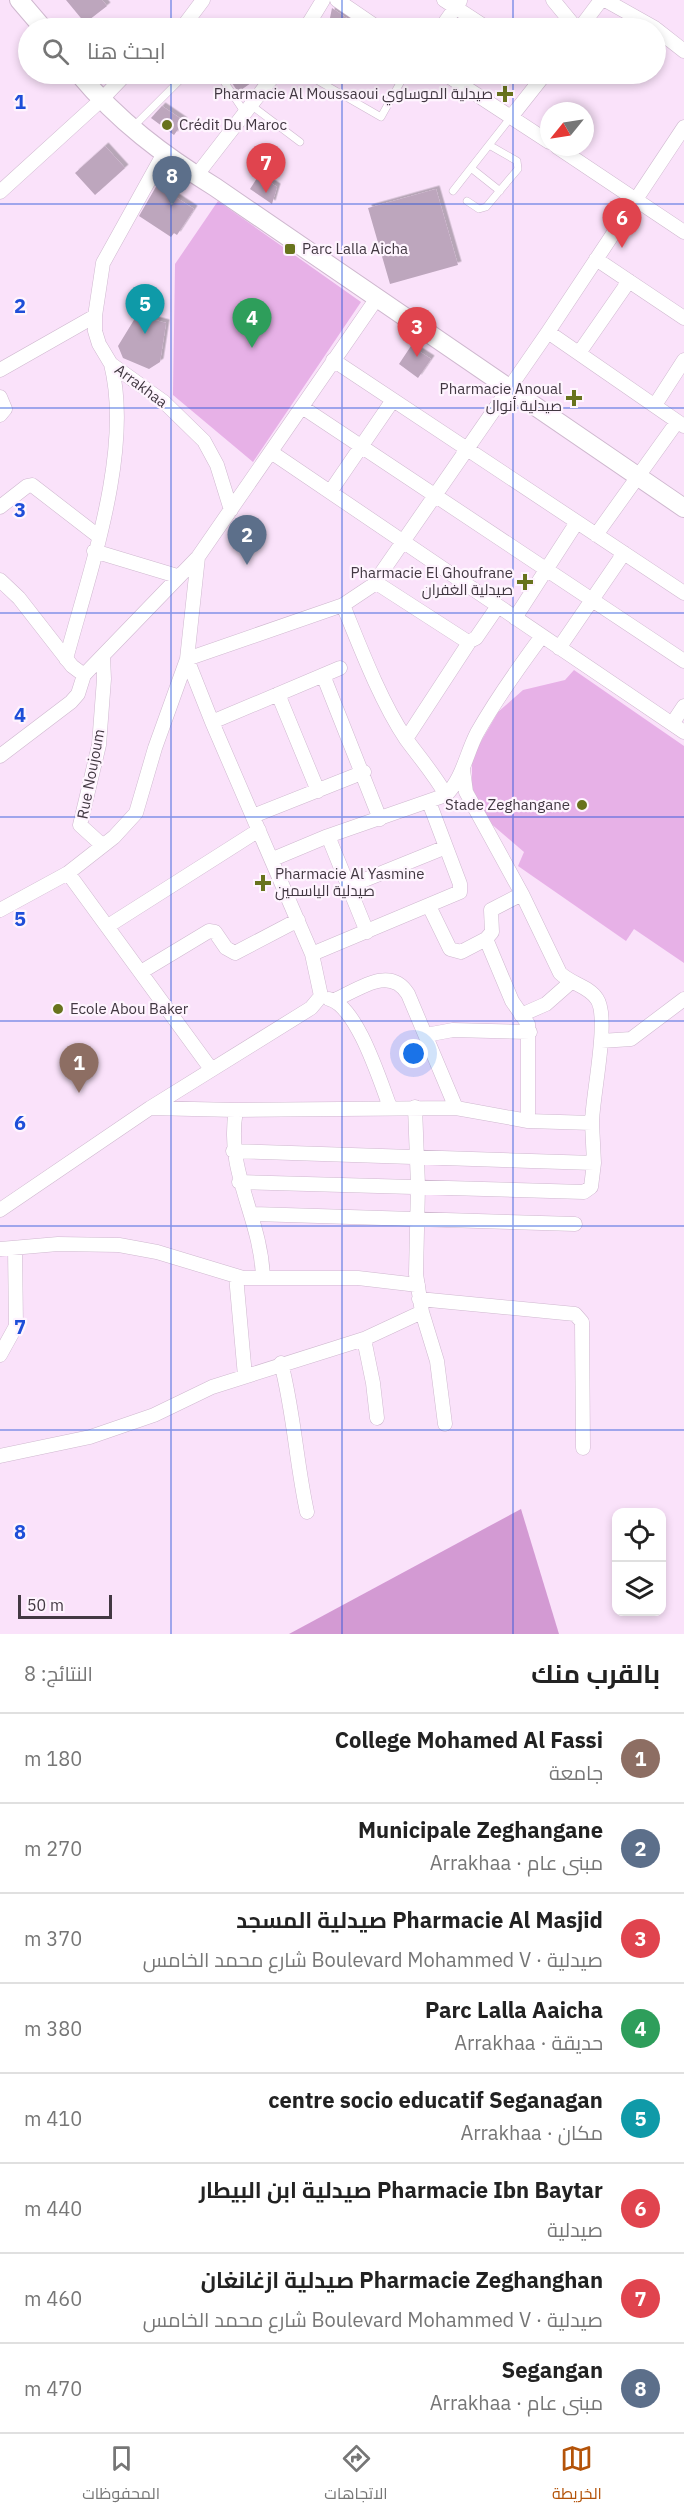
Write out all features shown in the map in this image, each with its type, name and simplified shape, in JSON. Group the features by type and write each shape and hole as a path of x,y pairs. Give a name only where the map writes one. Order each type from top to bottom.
{"main road":[{"path":"19,0 34,18"},
{"path":"87,84 101,100 163,155 684,508"}],"street":[{"path":"190,18 203,0"},
{"path":"312,18 323,0"},
{"path":"337,0 363,18"},
{"path":"552,0 569,18"},
{"path":"587,18 603,0 635,18"},
{"path":"446,18 454,3 474,18"},
{"path":"666,37 684,51"},
{"path":"0,192 116,84"},
{"path":"196,176 267,84"},
{"path":"460,84 540,136"},
{"path":"511,117 537,84"},
{"path":"188,659 343,605 375,582 548,332 684,127"},
{"name":"Arrakhaa","path":"163,155 108,251 99,279 94,316 99,344 111,364 164,402 196,431 217,465 231,510"},
{"path":"571,156 684,232"},
{"path":"596,259 684,318"},
{"path":"579,353 629,281"},
{"path":"0,756 71,702 78,694 84,675 177,576 198,557 377,298"},
{"path":"0,370 94,316"},
{"path":"548,332 681,424 596,534"},
{"path":"333,360 684,593"},
{"path":"655,405 684,360"},
{"path":"66,659 104,515 114,443 116,392 111,364"},
{"path":"0,397 5,409 0,416"},
{"path":"330,492 393,400"},
{"path":"302,407 684,661"},
{"path":"271,452 678,728 684,706"},
{"path":"0,507 27,486 32,485 98,536"},
{"path":"515,618 577,522"},
{"path":"94,551 177,576"},
{"path":"559,648 624,553"},
{"path":"0,910 68,873 114,837 136,813 155,748 188,659 198,557"},
{"path":"0,580 19,598 66,659 84,675"},
{"path":"375,582 465,641 470,641"},
{"path":"343,605 364,657 406,739 432,771 446,795"},
{"path":"406,739 470,641 476,638 498,606"},
{"path":"273,859 328,836 446,795 462,770 475,736 494,704 542,636"},
{"name":"Rue Noujoum","path":"102,845 80,825 99,745 104,679 103,657"},
{"path":"188,659 212,722 273,859 328,998 353,1021 390,1107"},
{"path":"212,722 340,668"},
{"path":"323,675 364,772 380,819"},
{"path":"278,694 318,791"},
{"path":"239,1182 584,1192 591,1186 594,1163 592,1123 601,1041 599,1001 589,991 571,982 560,973 522,894 469,798 462,770"},
{"path":"253,816 364,772"},
{"path":"312,954 429,906 461,890 429,802"},
{"path":"108,926 259,830"},
{"path":"328,836 367,932"},
{"path":"347,887 446,847"},
{"path":"68,873 211,1069"},
{"path":"429,906 454,951 461,952 486,939 493,927 490,910 522,894"},
{"path":"141,972 209,931 215,932 226,948 235,953 298,920"},
{"path":"486,939 512,1001 530,1032 528,1120"},
{"path":"0,1210 150,1108 310,1008 328,998 382,979 396,981 408,994 456,1108"},
{"path":"521,1015 546,1004 571,982"},
{"path":"601,1041 635,1038 684,999"},
{"path":"426,1035 453,1030 530,1032"},
{"path":"415,1107 420,1299 437,1361 445,1424"},
{"path":"150,1108 236,1110 456,1108 528,1120 592,1123"},
{"path":"236,1110 233,1151 239,1182 260,1246 263,1278"},
{"path":"233,1151 594,1163"},
{"path":"251,1214 575,1224"},
{"path":"0,1248 58,1244 119,1245 157,1252 236,1276 358,1278 420,1299 575,1314 582,1322 583,1448"},
{"path":"0,1355 16,1326 15,1248"},
{"path":"236,1276 245,1376"},
{"path":"0,1456 90,1437 154,1415 212,1387 281,1363 364,1339 420,1299"},
{"path":"364,1339 373,1383 376,1418"},
{"path":"281,1363 289,1394 298,1473 307,1512"}],"lane":[{"path":"131,128 176,84"},
{"path":"227,84 248,109 300,142"},
{"path":"324,84 381,117 399,84"},
{"path":"453,191 511,117"},
{"path":"467,201 482,209 500,191 519,165 489,145"},
{"path":"471,168 500,191"}],"shaded area":[{"path":"218,201 361,302 253,462 173,395 175,264"},
{"name":"Stade Zeghangane","path":"574,670 684,746 684,963 634,929 626,941 518,866 524,852 489,822 472,788 472,757 498,712 523,690 565,680"},
{"path":"521,1509 559,1634 289,1634"}],"building":[{"path":"66,0 102,0 107,6 91,18 81,18"},
{"path":"332,8 347,18 330,18"},
{"path":"233,84 250,84 238,92"},
{"path":"162,106 184,121 174,135 151,118"},
{"path":"105,146 125,168 95,195 75,173"},
{"path":"259,175 277,187 272,204 250,189"},
{"path":"157,185 194,209 177,235 174,233 171,237 139,216"},
{"path":"436,189 458,265 390,284 368,208"},
{"path":"137,315 166,323 160,362 149,369 123,358 118,346"},
{"path":"411,346 431,359 418,378 399,364"}],"place":[{"name":"Pharmacie Al Moussaoui صيدلية الموساوي","path":"505,94"},
{"name":"Crédit Du Maroc","path":"167,125"},
{"name":"Pharmacie Zeghanghan صيدلية ازغانغان","path":"266,193"},
{"name":"Segangan","path":"172,206"},
{"name":"Pharmacie Ibn Baytar صيدلية ابن البيطار","path":"622,248"},
{"name":"Parc Lalla Aicha","path":"290,249"},
{"name":"centre socio educatif Seganagan","path":"145,334"},
{"name":"Parc Lalla Aaicha","path":"252,348"},
{"name":"Pharmacie Al Masjid صيدلية المسجد","path":"417,357"},
{"name":"Pharmacie Anoual صيدلية أنوال","path":"574,398"},
{"name":"Municipale Zeghangane","path":"247,565"},
{"name":"Pharmacie El Ghoufrane صيدلية الغفران","path":"525,582"},
{"name":"Stade Zeghangane","path":"582,805"},
{"name":"Pharmacie Al Yasmine صيدلية الياسمين","path":"263,883"},
{"name":"Ecole Abou Baker","path":"58,1009"},
{"name":"College Mohamed Al Fassi","path":"79,1093"}]}
